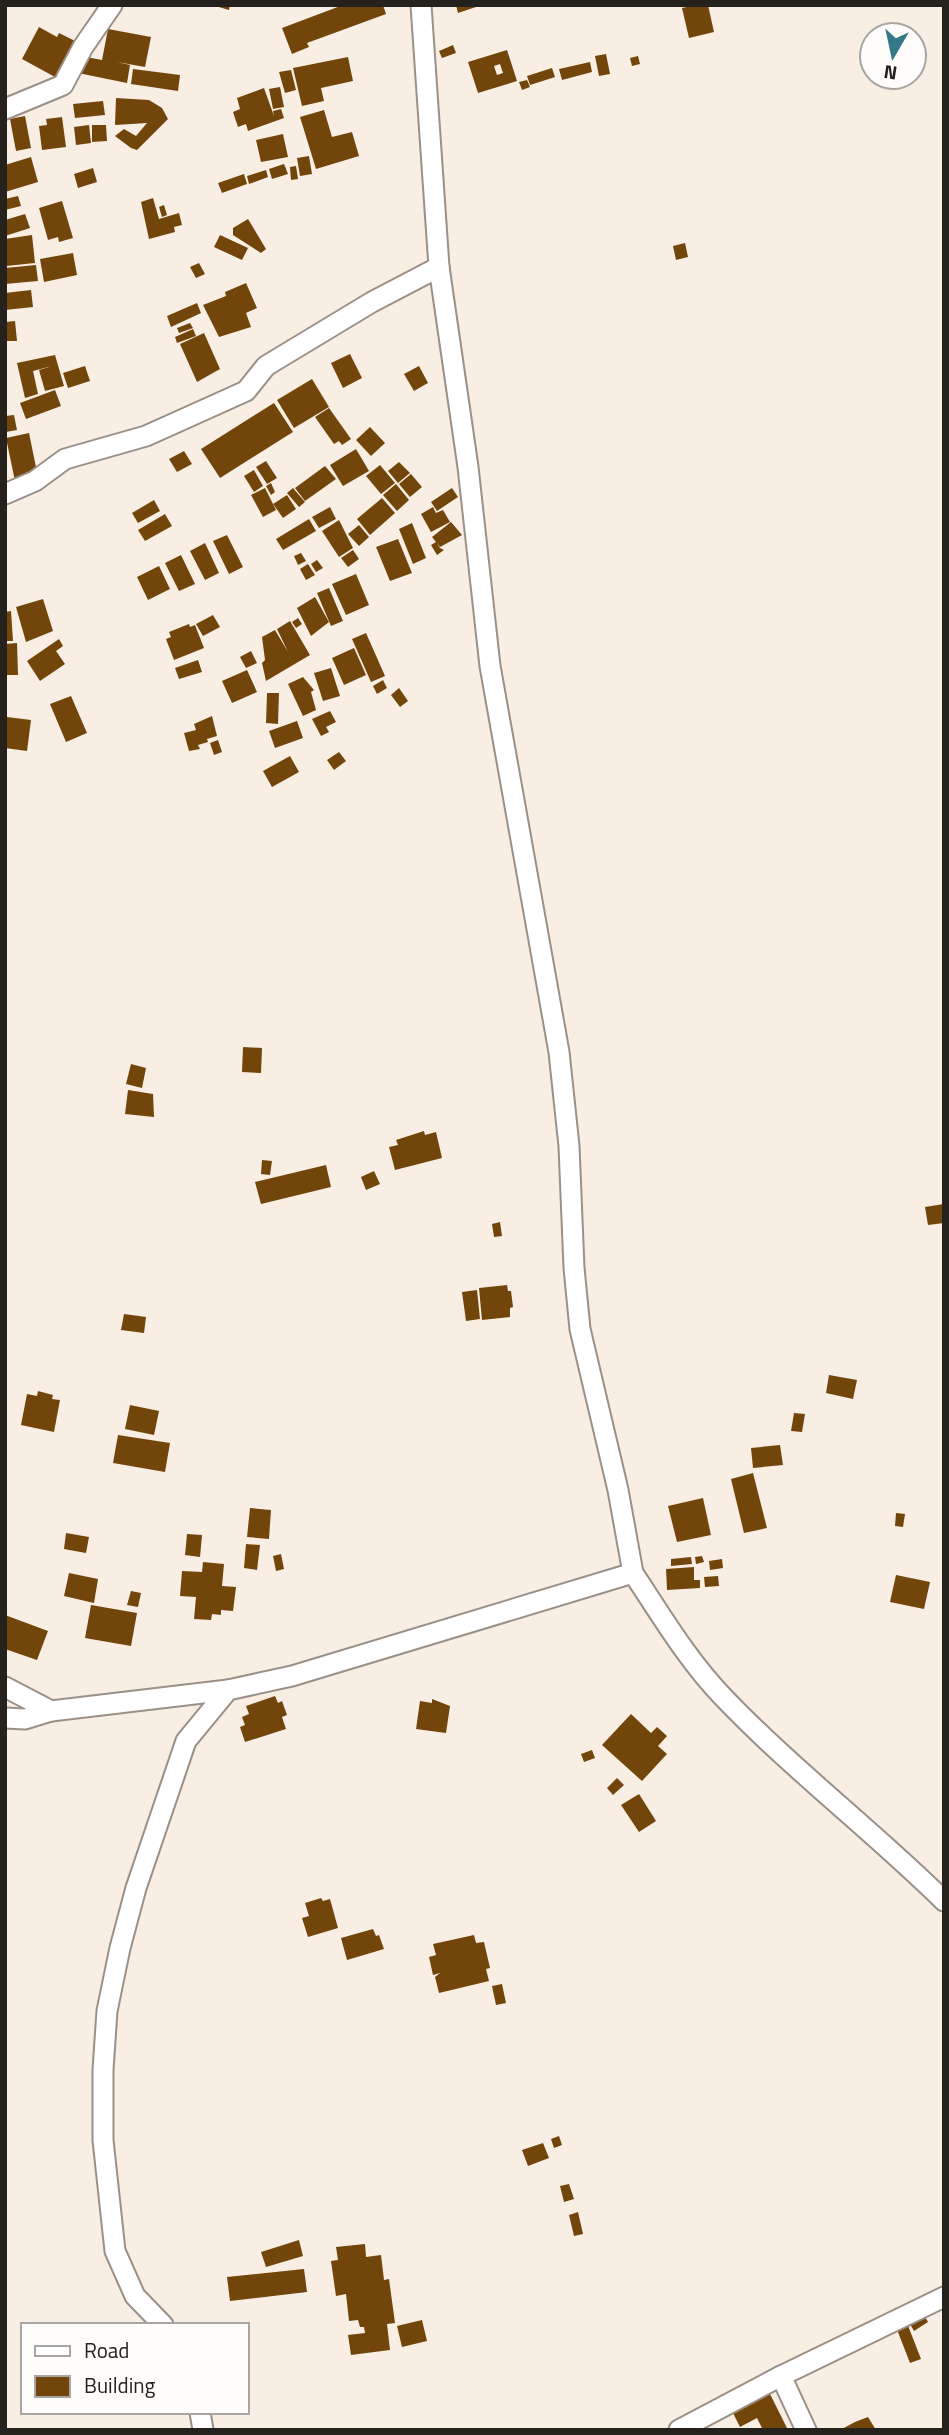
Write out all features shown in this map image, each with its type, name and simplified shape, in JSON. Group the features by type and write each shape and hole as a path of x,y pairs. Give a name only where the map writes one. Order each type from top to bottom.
{"street":[{"path":"5,109 63,85 78,55 112,5"},
{"path":"421,5 439,267 468,467 490,666 559,1052 569,1146 573,1268 580,1329 618,1490 633,1573 689,1657 722,1696 766,1740 844,1807 944,1901"},
{"path":"5,495 36,481 65,459 146,436 246,391 266,366 372,302 439,267"},
{"path":"5,1718 25,1718 51,1711 228,1690 292,1676 633,1573"},
{"path":"5,1687 51,1711"},
{"path":"161,2323 135,2296 115,2251 103,2140 103,2070 107,2011 136,1888 186,1741 228,1690"},
{"path":"679,2430 781,2376 944,2297"},
{"path":"781,2376 806,2430"}],"building":[{"path":"212,5 230,5 229,10"},
{"path":"343,5 383,5 386,14 307,43 309,47 292,54 282,28"},
{"path":"456,5 479,5 479,6 458,13"},
{"path":"708,5 714,32 689,38 682,8"},
{"path":"39,27 57,37 59,33 75,41 55,77 22,59"},
{"path":"108,29 151,37 145,67 117,62 130,65 127,83 78,73 81,56 102,60"},
{"path":"453,45 456,53 442,58 439,51"},
{"path":"507,50 517,81 478,93 468,62","holes":["500,64 503,73 497,75 494,66"]},
{"path":"606,54 610,74 599,76 595,56"},
{"path":"638,56 640,64 632,66 630,58"},
{"path":"348,57 353,81 321,88 324,101 302,106 293,68"},
{"path":"590,62 592,72 562,80 559,69"},
{"path":"552,68 555,77 530,85 527,76"},
{"path":"133,69 180,75 178,91 131,84"},
{"path":"291,70 296,90 285,93 279,72"},
{"path":"527,80 530,87 522,90 519,82"},
{"path":"280,87 284,107 273,109 269,89"},
{"path":"264,88 274,116 273,111 281,109 284,118 248,131 246,124 238,127 233,112 240,109 237,98"},
{"path":"116,98 149,100 162,108 168,119 137,150 115,136 124,129 136,136 147,123 115,125"},
{"path":"103,101 105,115 75,118 73,104"},
{"path":"324,110 332,137 352,132 359,156 316,169 300,117"},
{"path":"25,116 31,148 16,151 10,119"},
{"path":"62,117 66,147 42,150 39,126 47,125 46,119"},
{"path":"89,125 91,143 76,145 74,127"},
{"path":"92,125 106,125 107,141 92,142"},
{"path":"283,134 288,157 261,162 256,140"},
{"path":"309,156 312,174 300,176 297,158"},
{"path":"31,157 38,182 5,192 5,165"},
{"path":"284,164 288,174 272,179 269,169"},
{"path":"296,166 298,179 291,180 290,167"},
{"path":"93,168 97,182 78,188 74,174"},
{"path":"266,170 268,177 249,184 247,176"},
{"path":"244,174 247,184 222,193 218,183"},
{"path":"18,196 21,206 5,210 5,199"},
{"path":"153,198 159,219 179,213 182,225 174,227 175,232 149,239 141,202"},
{"path":"62,201 73,238 59,242 58,237 48,240 39,208"},
{"path":"164,205 167,215 162,217 159,207"},
{"path":"25,214 30,228 5,236 5,220"},
{"path":"248,219 266,249 261,253 233,235 233,228"},
{"path":"32,235 35,263 6,266 5,239"},
{"path":"220,235 248,248 242,260 214,247"},
{"path":"685,243 688,257 676,260 673,246"},
{"path":"73,253 77,275 44,282 40,259"},
{"path":"199,263 205,274 196,278 190,267"},
{"path":"36,265 38,281 5,284 5,268"},
{"path":"246,283 257,308 246,313 251,327 219,337 203,305 226,296 225,292"},
{"path":"31,290 33,307 5,310 5,293"},
{"path":"197,303 201,313 171,327 167,316"},
{"path":"15,321 17,341 5,341 5,322"},
{"path":"190,323 193,328 179,333 177,328"},
{"path":"193,329 196,336 177,343 175,337"},
{"path":"204,333 220,369 197,382 180,344"},
{"path":"350,354 362,378 343,388 331,363"},
{"path":"55,355 64,386 45,391 39,370 52,366 33,371 38,394 25,398 17,363"},
{"path":"85,366 90,381 68,388 63,373"},
{"path":"419,366 428,383 414,391 404,374"},
{"path":"312,379 329,407 294,428 277,400"},
{"path":"55,390 61,406 26,419 20,403"},
{"path":"274,403 293,432 220,478 201,449"},
{"path":"329,408 351,439 342,445 339,441 334,444 315,417"},
{"path":"14,415 17,430 6,432 5,416"},
{"path":"370,427 385,443 371,456 356,440"},
{"path":"29,433 38,477 15,481 6,438"},
{"path":"356,449 369,471 343,486 330,465"},
{"path":"184,451 192,464 177,472 169,459"},
{"path":"266,461 277,478 267,484 256,467"},
{"path":"399,462 410,473 398,483 388,471"},
{"path":"380,465 395,483 381,494 366,476"},
{"path":"325,466 336,479 305,501 295,488"},
{"path":"254,470 263,486 254,492 244,476"},
{"path":"411,474 422,487 410,497 399,484"},
{"path":"271,483 275,492 271,495 266,486"},
{"path":"396,484 409,500 397,511 383,495"},
{"path":"265,488 276,510 263,517 251,495"},
{"path":"293,488 305,502 299,507 287,493"},
{"path":"452,488 458,497 437,511 431,502"},
{"path":"287,495 296,509 283,518 273,504"},
{"path":"382,498 395,513 370,535 357,519"},
{"path":"154,500 160,511 138,523 132,513"},
{"path":"330,507 336,519 319,528 312,517"},
{"path":"433,507 436,513 443,510 450,522 431,532 421,514"},
{"path":"165,514 172,526 145,541 138,530"},
{"path":"309,519 316,531 283,550 276,539"},
{"path":"339,520 353,548 339,557 322,531"},
{"path":"451,522 462,535 440,547 437,543 440,548 444,550 437,555 431,545 436,542 432,537"},
{"path":"412,523 426,558 413,564 399,529"},
{"path":"359,525 369,537 359,546 348,534"},
{"path":"227,535 243,567 229,574 213,541"},
{"path":"398,539 412,573 390,581 376,547"},
{"path":"205,543 219,573 205,580 190,551"},
{"path":"353,550 359,559 348,567 341,558"},
{"path":"301,553 306,561 298,565 294,556"},
{"path":"181,555 195,584 179,591 165,563"},
{"path":"317,560 323,568 316,572 311,564"},
{"path":"308,564 315,575 306,580 300,569"},
{"path":"159,566 170,589 148,600 137,577"},
{"path":"356,574 369,605 346,615 332,584"},
{"path":"329,588 343,621 331,626 317,593"},
{"path":"315,597 329,622 311,636 297,608"},
{"path":"43,599 53,631 26,642 16,607"},
{"path":"11,611 13,641 5,641 5,612"},
{"path":"213,615 220,627 203,636 196,624"},
{"path":"298,618 302,624 296,628 292,622"},
{"path":"290,621 310,655 266,681 262,663 265,660 262,637 275,630 288,652 277,629"},
{"path":"189,624 190,627 195,625 204,648 174,660 166,639 171,637 169,632"},
{"path":"366,633 385,676 371,682 352,639"},
{"path":"59,639 63,646 56,651 65,664 40,681 27,661"},
{"path":"17,643 18,675 5,675 5,644"},
{"path":"354,648 366,675 344,685 332,658"},
{"path":"251,651 257,663 246,668 240,657"},
{"path":"198,660 202,672 179,679 175,668"},
{"path":"331,668 340,696 323,701 314,673"},
{"path":"247,670 257,692 232,703 222,681"},
{"path":"303,677 314,690 311,692 316,710 303,716 288,684"},
{"path":"383,680 387,688 377,694 373,686"},
{"path":"399,688 408,701 400,707 391,695"},
{"path":"267,693 279,693 278,724 266,723"},
{"path":"71,696 87,733 66,742 50,704"},
{"path":"330,711 336,722 326,727 329,732 321,736 312,719"},
{"path":"212,716 217,736 198,745 200,749 189,751 184,733 196,730 194,724"},
{"path":"7,717 31,720 27,751 5,748"},
{"path":"297,721 303,738 275,748 269,731"},
{"path":"218,740 222,752 214,755 210,743"},
{"path":"339,752 346,761 334,770 327,760"},
{"path":"290,756 299,772 272,787 263,771"},
{"path":"243,1047 262,1048 261,1073 242,1072"},
{"path":"131,1064 146,1068 142,1088 126,1084"},
{"path":"128,1090 153,1094 154,1117 125,1114"},
{"path":"424,1131 425,1135 436,1132 442,1158 395,1170 389,1147 398,1145 396,1140"},
{"path":"262,1160 272,1161 270,1175 261,1174"},
{"path":"326,1165 331,1187 261,1204 255,1182"},
{"path":"374,1171 380,1184 366,1190 361,1177"},
{"path":"944,1204 944,1223 928,1225 925,1207"},
{"path":"500,1222 502,1236 494,1237 492,1224"},
{"path":"507,1285 508,1291 511,1291 513,1307 510,1308 510,1317 482,1320 479,1288"},
{"path":"477,1290 480,1319 466,1321 462,1292"},
{"path":"124,1314 146,1317 144,1333 121,1330"},
{"path":"829,1375 857,1380 853,1399 826,1393"},
{"path":"38,1391 53,1395 52,1399 60,1400 54,1432 21,1425 27,1394 37,1396"},
{"path":"130,1405 159,1411 154,1435 125,1429"},
{"path":"794,1413 805,1414 802,1432 791,1431"},
{"path":"118,1435 170,1443 165,1472 113,1463"},
{"path":"780,1445 783,1465 753,1468 751,1448"},
{"path":"753,1473 767,1528 744,1533 731,1479"},
{"path":"703,1498 711,1535 677,1542 668,1506"},
{"path":"250,1508 271,1510 269,1539 247,1537"},
{"path":"896,1513 905,1514 903,1527 895,1526"},
{"path":"66,1533 89,1537 86,1553 64,1549"},
{"path":"187,1534 202,1535 200,1557 185,1555"},
{"path":"246,1544 260,1545 257,1570 244,1568"},
{"path":"281,1554 284,1569 276,1571 273,1556"},
{"path":"702,1556 704,1562 696,1564 695,1557"},
{"path":"691,1557 692,1564 671,1566 671,1559"},
{"path":"722,1559 723,1568 710,1570 709,1561"},
{"path":"203,1562 224,1564 222,1586 236,1587 233,1611 221,1610 221,1615 212,1614 211,1620 194,1619 196,1597 180,1596 182,1571 202,1572"},
{"path":"694,1567 694,1580 700,1580 700,1588 667,1590 666,1569"},
{"path":"69,1573 98,1579 94,1603 64,1596"},
{"path":"896,1575 930,1582 924,1609 890,1602"},
{"path":"718,1576 719,1586 705,1587 704,1577"},
{"path":"131,1591 141,1593 138,1607 127,1605"},
{"path":"91,1605 137,1613 131,1646 85,1638"},
{"path":"5,1615 48,1631 37,1660 5,1649"},
{"path":"275,1696 278,1703 282,1701 287,1715 282,1717 286,1729 245,1742 240,1727 245,1725 242,1717 249,1714 246,1706"},
{"path":"432,1699 450,1706 446,1733 416,1729 420,1701 432,1703"},
{"path":"631,1714 651,1733 657,1727 667,1736 658,1746 667,1754 642,1781 602,1745"},
{"path":"592,1750 595,1758 584,1762 581,1754"},
{"path":"617,1778 624,1785 613,1795 607,1788"},
{"path":"639,1794 656,1821 639,1832 621,1805"},
{"path":"321,1898 323,1901 330,1899 338,1928 308,1937 302,1918 309,1916 305,1903"},
{"path":"373,1929 376,1936 379,1935 384,1949 347,1960 341,1938"},
{"path":"474,1935 476,1943 484,1942 490,1968 486,1969 489,1981 439,1993 435,1977 440,1973 433,1975 429,1957 436,1955 433,1944"},
{"path":"502,1984 506,2003 496,2005 492,1986"},
{"path":"559,2136 562,2145 554,2148 551,2139"},
{"path":"543,2143 549,2158 528,2166 522,2150"},
{"path":"569,2184 574,2199 564,2202 560,2186"},
{"path":"578,2212 583,2234 574,2236 569,2215"},
{"path":"299,2240 303,2256 266,2267 261,2252"},
{"path":"365,2244 366,2257 381,2255 384,2280 389,2279 395,2323 387,2324 390,2350 351,2355 348,2335 365,2333 364,2327 360,2327 358,2320 349,2321 346,2294 336,2296 331,2261 338,2260 336,2247"},
{"path":"304,2269 307,2292 230,2301 227,2277"},
{"path":"924,2315 928,2322 914,2331 910,2324"},
{"path":"422,2320 427,2341 402,2347 397,2326"},
{"path":"907,2323 921,2359 910,2363 896,2327"},
{"path":"769,2392 788,2430 763,2430 757,2418 740,2427 732,2411"},
{"path":"868,2417 876,2430 840,2430 855,2422"}]}
